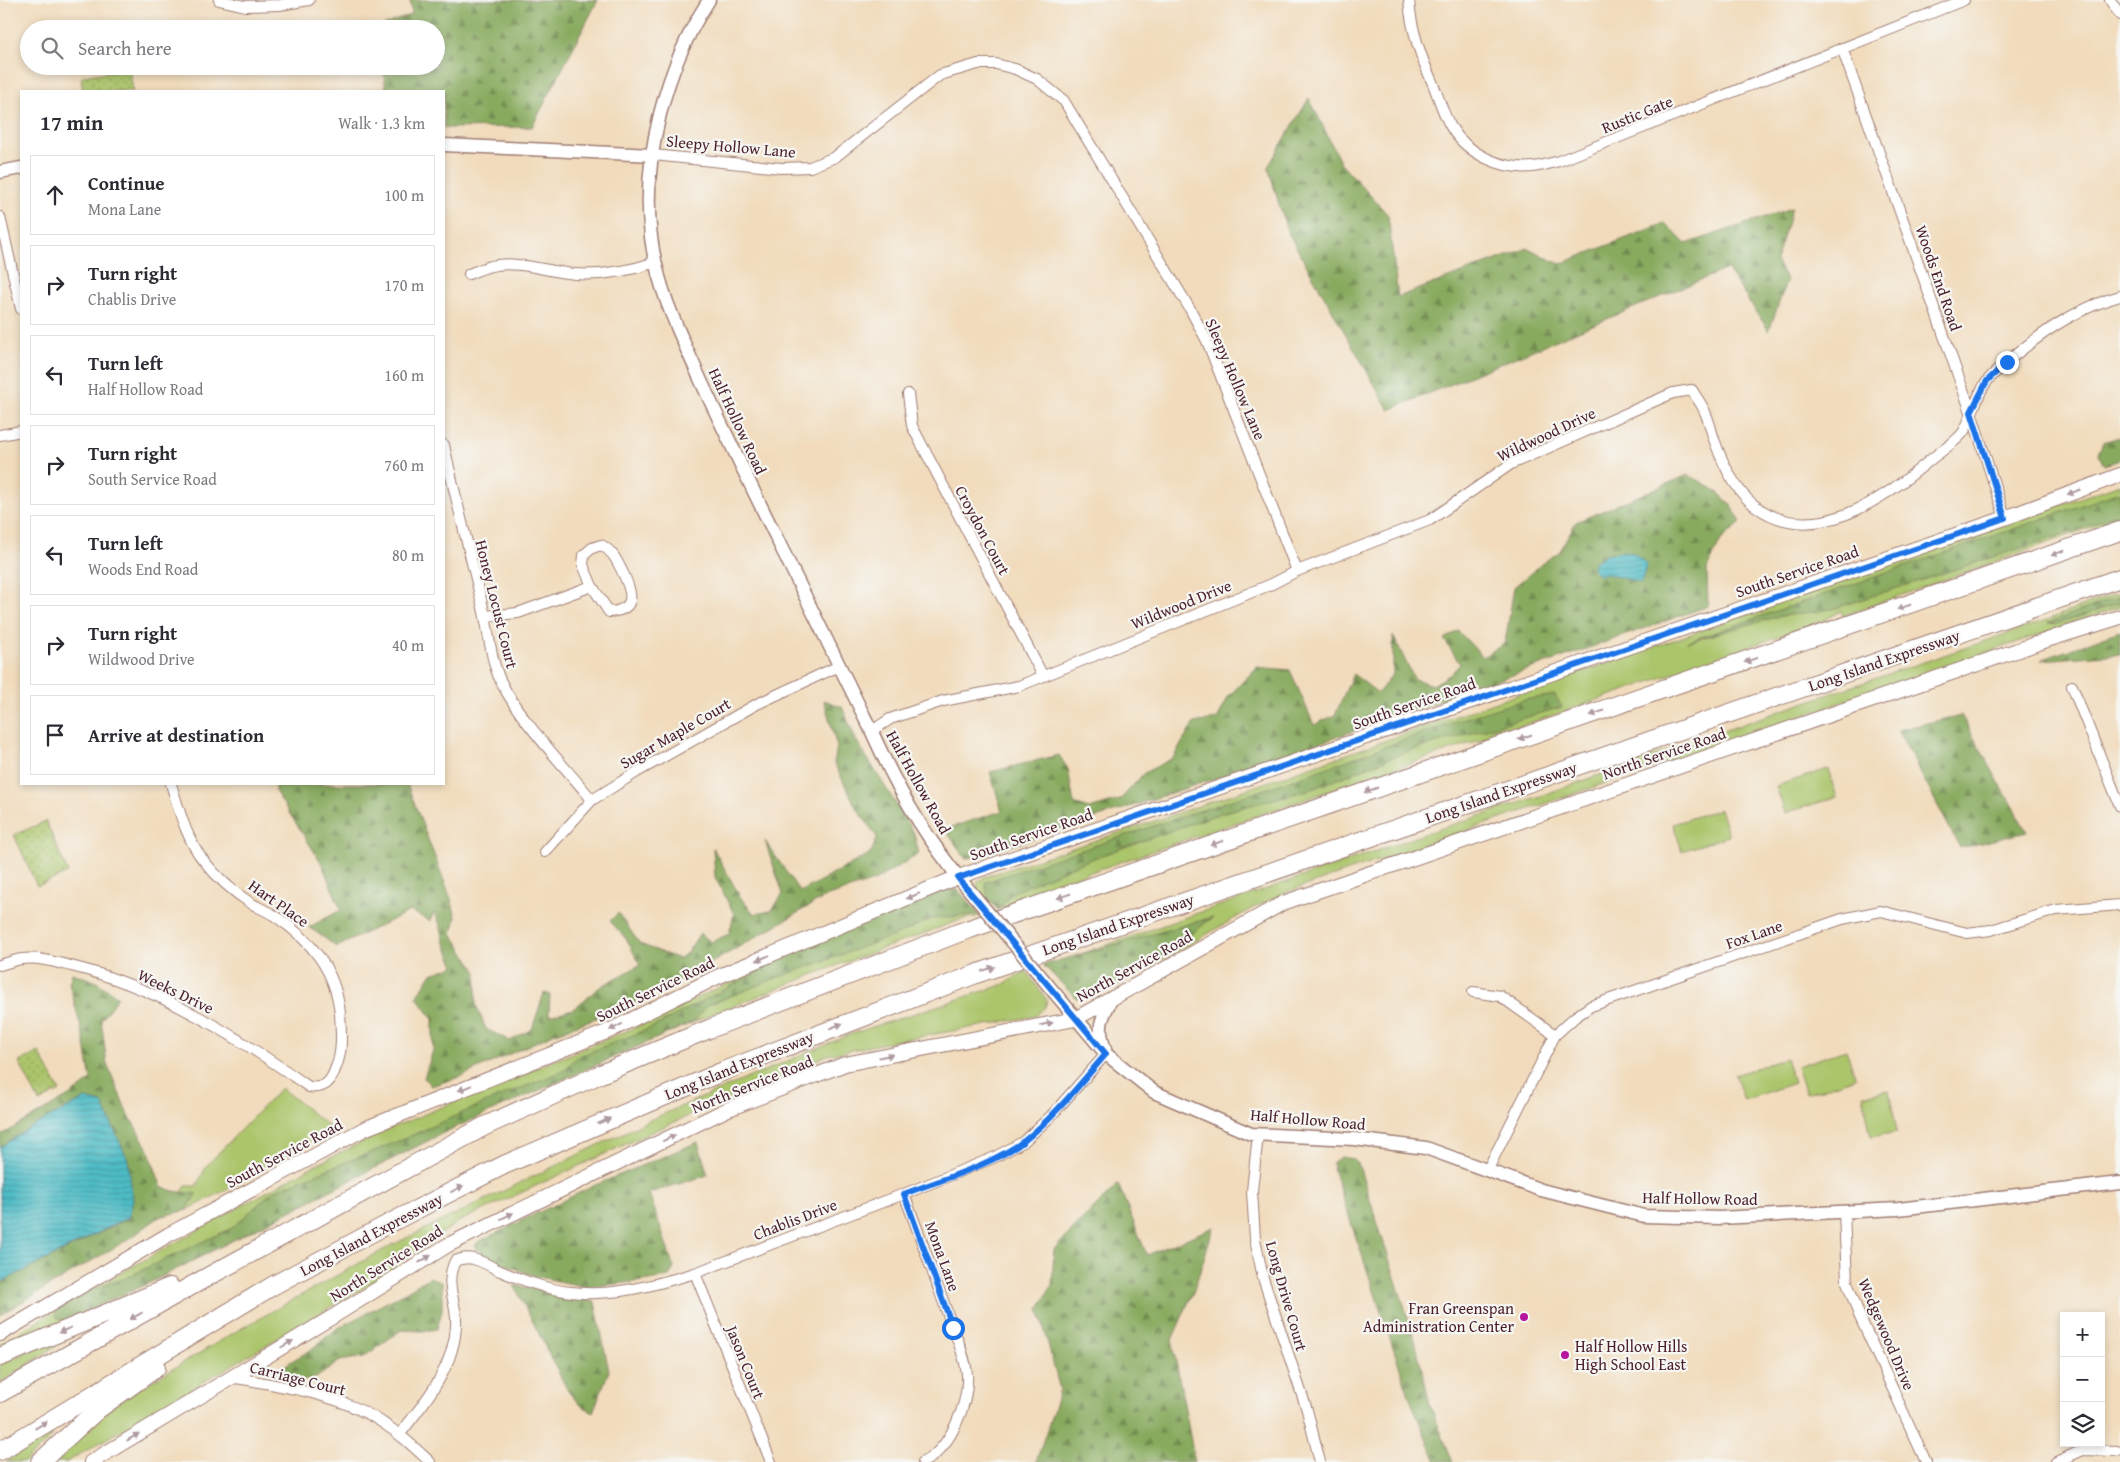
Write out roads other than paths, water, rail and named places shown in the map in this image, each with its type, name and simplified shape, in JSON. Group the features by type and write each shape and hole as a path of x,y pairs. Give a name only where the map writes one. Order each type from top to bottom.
{"highway":[{"path":"0,1393 209,1276 485,1126 596,1076 808,990 961,932 2120,531"},
{"name":"Long Island Expressway","path":"0,1451 274,1284 504,1165 614,1116 842,1024 1091,933 2120,578"},
{"path":"0,1357 163,1289 209,1276"},
{"path":"40,1462 96,1410 274,1284"}],"main road":[{"name":"South Service Road","path":"0,1334 168,1236 364,1129 610,1031 717,977 958,878 2005,518 2120,476"},
{"name":"North Service Road","path":"91,1462 448,1245 726,1110 845,1064 1075,1019 1284,903 2120,617"}],"street":[{"path":"219,0 245,6 309,0"},
{"name":"Half Hollow Road","path":"708,0 695,21 673,69 658,116 653,155 649,193 651,235 670,314 748,480 898,785 938,851 958,878 1106,1054 1154,1092 1251,1134 1354,1139 1426,1148 1488,1169 1541,1190 1644,1216 1719,1218 1844,1212 1967,1202 2120,1183"},
{"name":"Rustic Gate","path":"1409,0 1410,23 1422,58 1451,128 1472,151 1489,160 1509,165 1532,167 1559,161 1842,48 1949,2 1964,0"},
{"path":"2110,0 2120,15"},
{"name":"Woods End Road","path":"1842,48 1971,412 2005,518"},
{"name":"Sleepy Hollow Lane","path":"653,155 781,168 810,167 835,157 940,75 978,64 996,64 1015,69 1037,79 1064,101 1190,308 1207,342 1297,571"},
{"path":"445,145 653,155"},
{"path":"0,172 20,168"},
{"path":"0,217 20,305"},
{"path":"469,274 491,266 512,264 576,274 604,274 656,262"},
{"name":"Wildwood Drive","path":"872,731 890,719 943,701 1018,686 1272,584 1297,571 1430,520 1511,464 1672,393 1692,390 1704,410 1728,473 1754,505 1776,517 1801,522 1828,521 1850,513 1899,485 1963,432 1987,381 2045,331 2072,315 2120,296"},
{"name":"Croydon Court","path":"908,394 912,426 1043,676"},
{"path":"0,435 20,431"},
{"name":"Honey Locust Court","path":"445,450 485,616 489,644 498,675 527,721 592,800"},
{"path":"602,545 611,550 631,589 631,598 628,605 620,611 609,612 592,586 584,565 584,555 592,548 602,545"},
{"path":"485,616 518,613 592,586"},
{"name":"Sugar Maple Court","path":"545,852 592,800 637,772 749,709 839,666"},
{"path":"2072,686 2120,806"},
{"name":"Hart Place","path":"171,785 184,825 202,859 222,880 248,901 274,915 295,930 313,947 327,970 338,996 341,1043 336,1067 325,1086"},
{"name":"Fox Lane","path":"1488,1169 1555,1035 1591,1006 1842,919 1881,911 1967,933 1991,930 2056,910 2120,904"},
{"name":"Weeks Drive","path":"0,965 23,959 47,960 118,980 181,1008 228,1034 259,1052 309,1087 319,1089 325,1086"},
{"path":"1472,992 1500,996 1555,1035"},
{"path":"1106,1054 1100,1024 1102,1016 1112,998"},
{"name":"Chablis Drive","path":"400,1434 438,1384 450,1355 456,1325 450,1272 455,1261 464,1258 474,1259 498,1270 546,1287 570,1292 595,1293 631,1289 665,1282 904,1194 993,1158 1023,1142 1050,1117 1106,1054"},
{"name":"Long Drive Court","path":"1258,1134 1252,1191 1255,1240 1263,1278 1307,1410 1320,1462"},
{"name":"Mona Lane","path":"904,1194 953,1328 967,1374 966,1394 960,1416 945,1443 923,1462"},
{"name":"Wedgewood Drive","path":"1844,1212 1847,1282 1926,1462"},
{"name":"Jason Court","path":"694,1272 770,1462"},
{"name":"Carriage Court","path":"230,1377 284,1386 322,1396 354,1408 378,1419 400,1434 430,1462"},
{"path":"2056,1462 2084,1450 2117,1451"}],"water":[{"path":"1622,551 1634,553 1647,564 1641,583 1607,574 1599,575 1593,569 1594,562 1606,554"},
{"path":"85,1099 102,1103 128,1160 133,1200 129,1217 0,1283 0,1147 31,1127"}],"place":[{"name":"Fran Greenspan Administration Center","path":"1524,1317"},
{"name":"Half Hollow Hills High School East","path":"1565,1355"}]}
